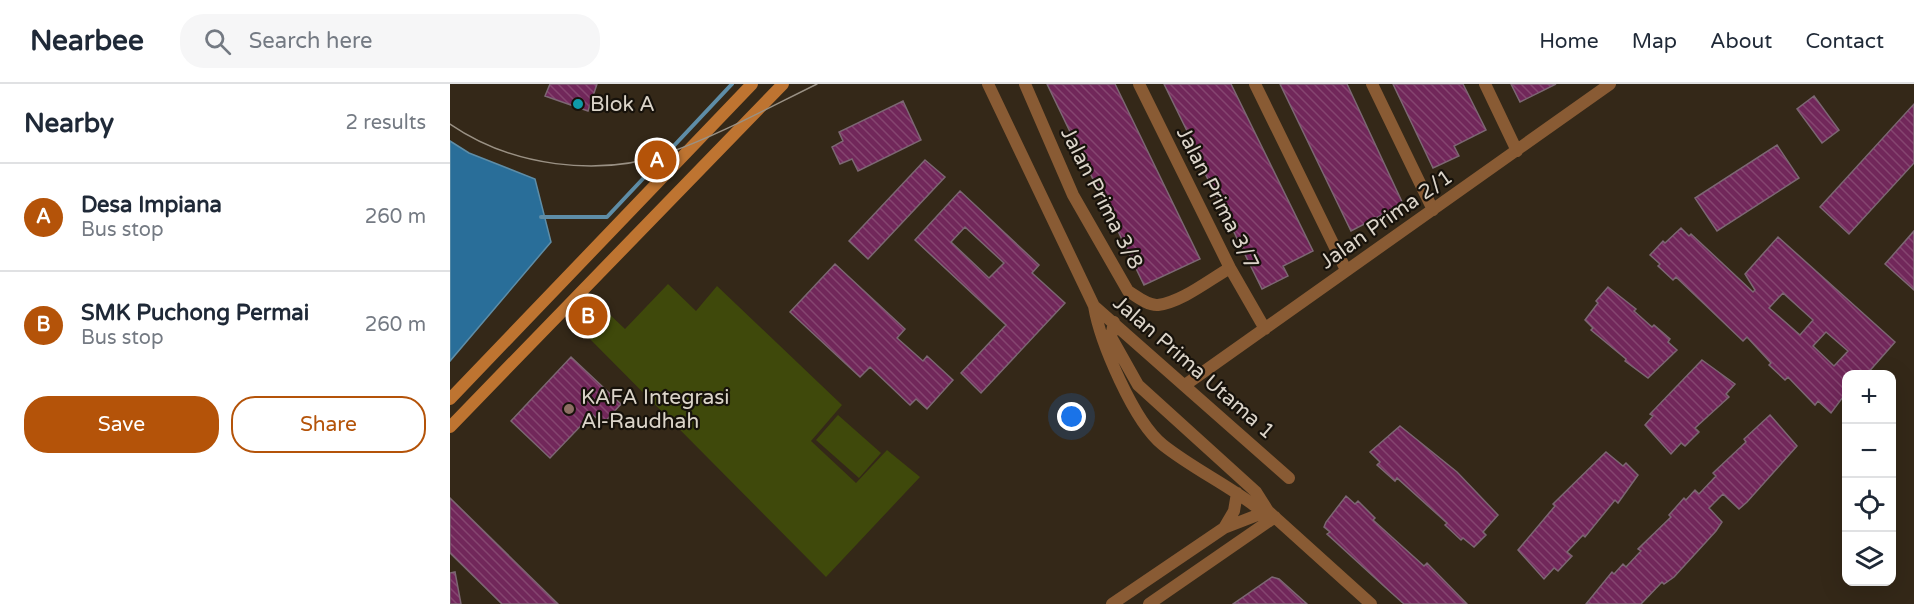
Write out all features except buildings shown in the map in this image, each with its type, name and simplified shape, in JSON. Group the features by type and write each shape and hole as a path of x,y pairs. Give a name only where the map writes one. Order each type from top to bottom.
{"main road":[{"path":"450,399 751,84"},
{"path":"450,427 783,84"}],"street":[{"name":"Jalan Prima Utama 1","path":"988,84 1094,306 1289,478"},
{"name":"Jalan Prima 3/8","path":"1024,84 1073,195 1128,291 1143,301 1157,305 1180,296 1230,268"},
{"name":"Jalan Prima 3/7","path":"1139,84 1230,268 1265,329"},
{"path":"1255,84 1346,270"},
{"path":"1372,84 1433,210"},
{"path":"1485,84 1517,150"},
{"name":"Jalan Prima 2/1","path":"1185,385 1605,85"},
{"path":"1094,306 1103,342 1149,430 1182,458 1271,514"},
{"path":"1114,322 1111,337 1138,385 1256,492 1271,514 1371,604"},
{"path":"1224,528 1233,511 1237,493"},
{"path":"1112,604 1224,528 1271,514"},
{"path":"1149,604 1271,514"}],"green space":[{"path":"668,284 696,311 717,286 842,405 811,441 856,483 887,450 920,477 826,577 583,332 606,311 625,329"},
{"path":"838,415 881,453 859,478 816,440"}],"water":[{"path":"450,141 469,153 535,179 551,242 450,361"}],"waterway":[{"path":"541,217 607,217 732,84"}],"tram line":[{"path":"450,124 500,150 527,158 556,164 613,165 641,161 687,146 817,84"}],"place":[{"name":"Blok A","path":"578,104"},
{"name":"Desa Impiana","path":"657,160"},
{"name":"SMK Puchong Permai","path":"588,316"},
{"name":"KAFA Integrasi Al-Raudhah","path":"569,409"}]}
